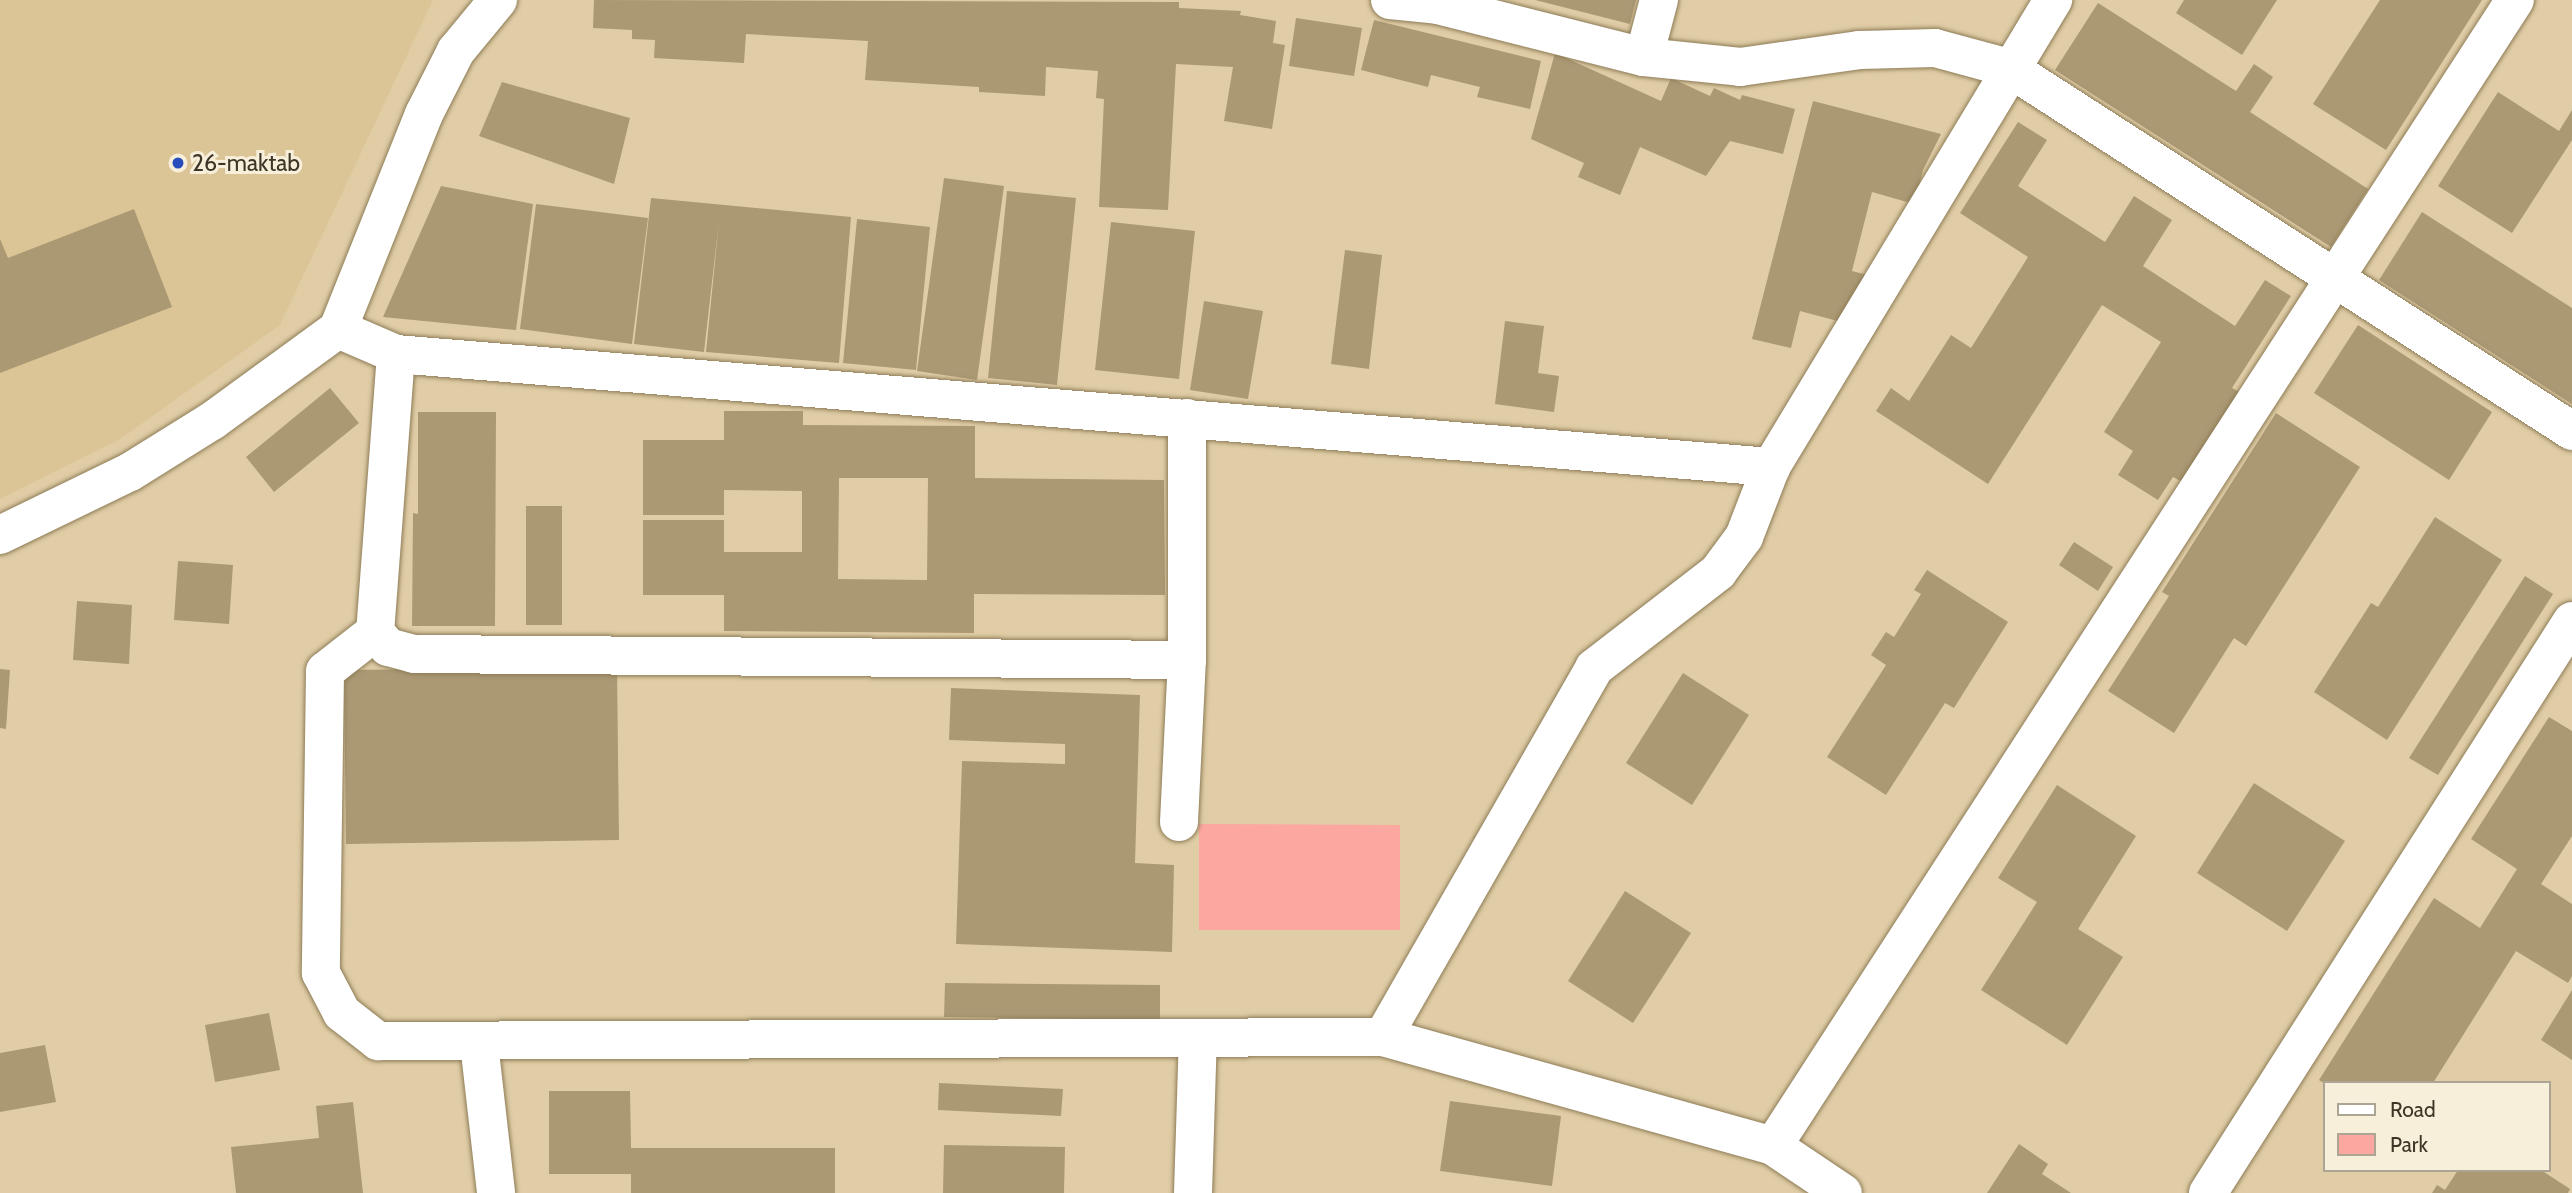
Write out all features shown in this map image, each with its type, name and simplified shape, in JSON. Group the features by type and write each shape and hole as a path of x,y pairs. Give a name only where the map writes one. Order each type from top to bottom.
{"street":[{"path":"0,535 130,472 212,421 338,329 425,114 456,51 498,0"},
{"path":"1390,0 1438,5 1644,57 1740,67 1859,50 1935,48 2009,68 2572,431"},
{"path":"1644,57 1659,0"},
{"path":"1383,1038 1594,668 1718,572 1744,537 1771,467 2009,68 2053,0"},
{"path":"1773,1146 2515,0"},
{"path":"338,329 396,354 1771,467"},
{"path":"396,354 375,632 388,647 414,654 1187,660"},
{"path":"1180,822 1187,660 1187,418"},
{"path":"2208,1193 2572,621"},
{"path":"375,632 325,671 321,973 342,1013 378,1041 479,1043 1383,1038 1773,1146 1843,1193"},
{"path":"1193,1193 1199,1038"},
{"path":"479,1043 496,1193"}],"shaded area":[{"name":"26-maktab","path":"0,0 433,0 280,325 119,440 0,499"}],"green space":[{"path":"1199,824 1400,825 1400,930 1199,930"}],"building":[{"path":"594,0 1179,2 1179,8 1241,11 1240,15 1276,21 1273,43 1285,45 1272,129 1224,121 1233,67 1176,64 1168,210 1099,207 1104,99 1096,98 1098,71 1046,67 1045,96 979,92 979,87 865,80 868,41 746,34 744,63 654,58 655,40 632,39 632,30 593,28"},
{"path":"1535,0 1636,0 1630,24"},
{"path":"2184,0 2277,0 2242,55 2176,13"},
{"path":"2380,0 2482,0 2386,150 2313,104"},
{"path":"2098,3 2236,91 2254,64 2273,77 2250,112 2368,189 2331,247 2055,70"},
{"path":"1296,18 1362,28 1354,76 1289,66"},
{"path":"1374,20 1541,61 1530,109 1477,97 1480,87 1431,75 1428,87 1361,70"},
{"path":"1555,53 1661,101 1671,78 1710,96 1714,88 1740,100 1742,95 1795,109 1783,154 1730,141 1706,176 1640,147 1620,195 1578,177 1584,163 1531,139"},
{"path":"502,82 630,118 614,184 479,136"},
{"path":"2498,92 2559,131 2572,110 2572,140 2512,233 2438,186"},
{"path":"1813,101 1941,134 1923,170 1914,204 1872,192 1852,271 1875,277 1845,323 1800,311 1791,348 1752,339"},
{"path":"2018,122 2047,140 2018,186 2105,242 2134,196 2172,220 2143,266 2235,326 2265,280 2291,296 2232,388 2243,394 2186,484 2173,477 2158,500 2118,475 2133,451 2104,432 2161,342 2102,305 1988,484 1876,411 1891,388 1909,401 1951,335 1971,348 2028,257 1960,213"},
{"path":"944,178 1004,186 977,380 917,371"},
{"path":"441,186 533,204 516,330 383,317"},
{"path":"1007,191 1076,198 1057,385 988,378"},
{"path":"651,198 851,217 839,363 706,352 719,221 704,352 634,344"},
{"path":"536,204 648,218 632,344 520,329"},
{"path":"134,209 172,307 0,373 0,239 8,258"},
{"path":"2422,212 2572,308 2572,404 2379,280"},
{"path":"857,219 930,227 916,370 843,363"},
{"path":"1111,222 1195,231 1179,379 1095,370"},
{"path":"1345,250 1382,255 1369,369 1331,364"},
{"path":"1204,301 1263,311 1248,399 1190,390"},
{"path":"1505,321 1544,326 1538,373 1559,376 1554,412 1495,404"},
{"path":"2358,325 2492,412 2449,480 2314,393"},
{"path":"330,388 359,423 274,492 246,457"},
{"path":"724,411 803,411 803,425 975,426 975,478 1164,480 1165,595 974,594 974,633 724,631 724,595 643,595 643,520 724,520 724,552 802,552 802,491 724,490 724,515 643,515 643,440 724,440","holes":["839,478 928,478 927,580 838,579"]},
{"path":"418,412 496,412 495,626 412,626 413,513 418,514"},
{"path":"2276,413 2360,467 2246,646 2234,638 2174,733 2108,691 2169,596 2162,592"},
{"path":"526,506 562,506 562,625 526,625"},
{"path":"2435,517 2502,560 2387,740 2314,692 2371,603 2378,607"},
{"path":"2074,542 2113,567 2098,591 2059,565"},
{"path":"178,561 233,565 229,624 174,620"},
{"path":"1927,570 2008,622 1954,708 1945,703 1886,795 1827,757 1886,665 1871,655 1886,632 1894,637 1921,594 1914,590"},
{"path":"2525,576 2553,594 2438,775 2409,758"},
{"path":"77,601 132,605 129,664 73,660"},
{"path":"617,667 619,840 346,844 344,670"},
{"path":"0,669 10,670 6,729 0,728"},
{"path":"1683,673 1749,715 1692,805 1626,763"},
{"path":"951,688 1140,695 1135,863 1174,865 1172,952 956,944 962,761 1065,764 1065,744 949,740"},
{"path":"2549,717 2572,731 2572,836 2541,884 2572,904 2572,976 2568,983 2516,951 2434,1081 2324,1081 2324,1083 2319,1080 2434,898 2480,928 2517,869 2471,839"},
{"path":"2254,783 2345,841 2287,931 2197,873"},
{"path":"2057,785 2136,836 2078,929 2123,957 2067,1045 1981,990 2037,902 1998,878"},
{"path":"1625,891 1691,933 1633,1023 1568,981"},
{"path":"945,983 1160,985 1160,1020 944,1017"},
{"path":"2572,990 2572,1060 2541,1040"},
{"path":"269,1013 280,1070 215,1082 205,1025"},
{"path":"45,1045 56,1102 0,1112 0,1053"},
{"path":"939,1083 1063,1089 1061,1116 938,1110"},
{"path":"549,1091 630,1091 631,1148 835,1148 835,1193 631,1193 631,1174 549,1174"},
{"path":"1450,1101 1561,1116 1552,1186 1440,1171"},
{"path":"353,1102 363,1193 236,1193 231,1147 319,1138 316,1106"},
{"path":"2019,1144 2048,1164 2042,1174 2071,1193 1987,1193"},
{"path":"944,1145 1065,1147 1064,1193 943,1193"},
{"path":"2457,1172 2544,1172 2570,1189 2568,1193 2432,1193 2437,1185 2445,1190"}],"place":[{"name":"26-maktab","path":"178,163"}]}
